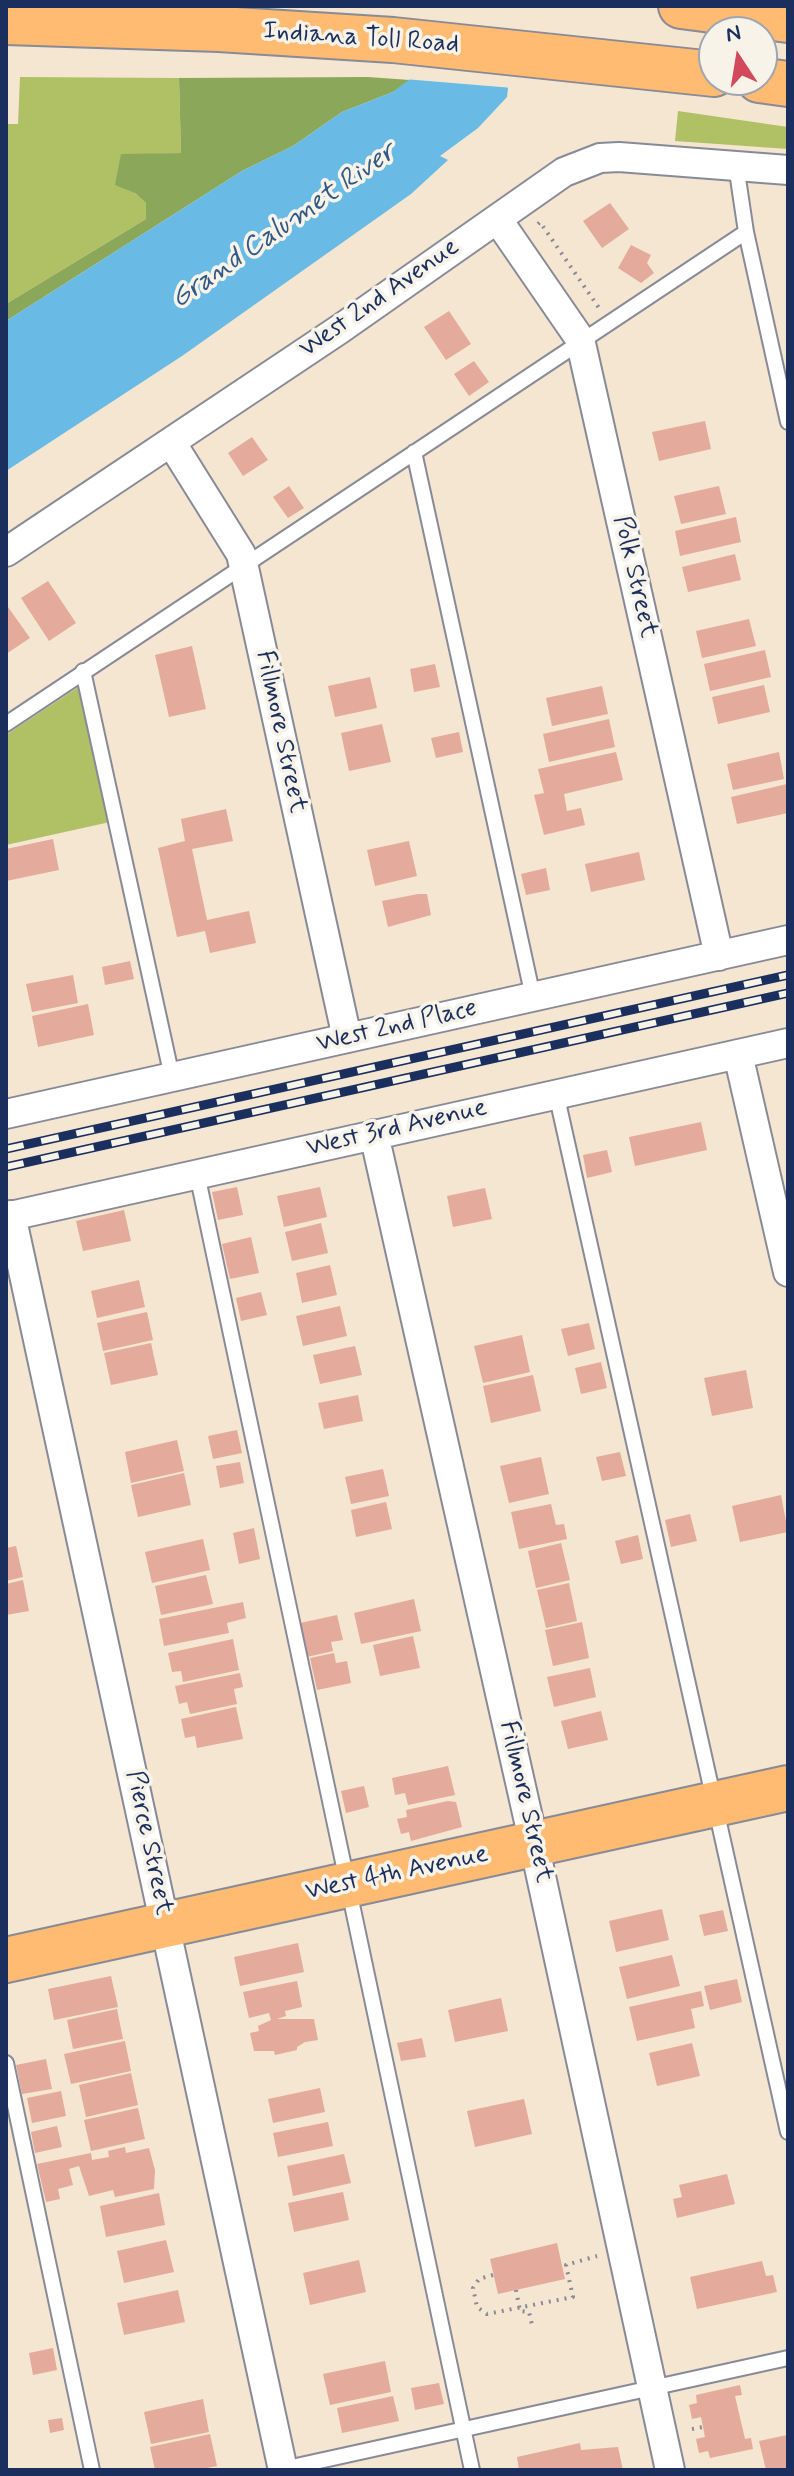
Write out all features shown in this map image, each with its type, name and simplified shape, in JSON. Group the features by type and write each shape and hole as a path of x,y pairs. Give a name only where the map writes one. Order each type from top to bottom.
{"main road":[{"path":"681,6 788,20"},
{"name":"Indiana Toll Road","path":"6,22 219,29 393,40 698,72"},
{"name":"West 4th Avenue","path":"6,1960 788,1788"}],"street":[{"name":"West 2nd Avenue","path":"6,552 498,220 564,172 600,158 788,170"},
{"name":"Polk Street","path":"498,220 580,339 719,956"},
{"name":"Fillmore Street","path":"171,442 236,543 244,566 347,1038"},
{"name":"West 2nd Place","path":"6,1114 788,940"},
{"name":"West 3rd Avenue","path":"9,1216 788,1043"},
{"path":"738,1054 788,1272"},
{"name":"Fillmore Street","path":"374,1134 534,1844 670,2470"},
{"name":"Pierce Street","path":"9,1216 166,1924 281,2470"}],"lane":[{"path":"736,165 746,232 788,422"},
{"path":"6,724 580,339 746,232"},
{"path":"414,452 533,997"},
{"path":"83,671 172,1077"},
{"path":"555,1093 717,1803 788,2132"},
{"path":"197,1174 472,2470"},
{"path":"6,2063 92,2470"},
{"path":"281,2470 788,2358"}],"path":[{"path":"493,2275 475,2283 477,2307 487,2314 573,2297 566,2265 622,2250"},
{"path":"516,2290 520,2308"},
{"path":"520,2308 529,2312 533,2329"},
{"path":"692,2429 703,2427"}],"green space":[{"path":"20,77 179,78 181,153 121,155 135,193 146,203 146,219 6,304 6,124 18,124"},
{"path":"368,77 410,80 393,92 342,112 293,146 242,171 6,321 6,304 146,219 146,203 135,193 115,185 121,154 181,153 179,78"},
{"path":"678,111 788,127 788,149 675,141"},
{"path":"80,686 110,822 6,845 6,735"}],"water":[{"name":"Grand Calumet River","path":"476,6 508,88 507,97 478,128 440,156 448,160 411,194 182,356 6,471 6,321 242,171 293,146 342,112 393,92 410,79"}],"pier":[{"path":"471,6 578,6 513,88 404,79"}],"building":[{"path":"610,203 629,229 602,248 583,221"},
{"path":"631,245 651,255 647,263 654,273 641,283 618,268"},
{"path":"449,311 471,344 446,360 424,327"},
{"path":"474,361 489,382 469,396 454,374"},
{"path":"705,421 711,449 659,461 652,432"},
{"path":"252,437 268,460 243,476 228,453"},
{"path":"289,486 304,508 288,518 273,497"},
{"path":"719,486 726,514 681,524 674,496"},
{"path":"736,517 741,542 680,556 675,531"},
{"path":"735,554 741,580 688,592 682,567"},
{"path":"48,581 76,623 49,641 21,598"},
{"path":"6,608 30,638 6,654"},
{"path":"749,619 756,646 702,658 696,631"},
{"path":"192,646 206,709 169,717 155,655"},
{"path":"765,650 771,677 710,691 704,664"},
{"path":"435,664 440,687 414,692 410,669"},
{"path":"370,677 377,708 335,717 328,686"},
{"path":"764,685 770,712 718,724 712,697"},
{"path":"602,686 608,714 552,726 546,698"},
{"path":"609,719 615,747 549,762 543,734"},
{"path":"382,724 391,762 349,771 341,733"},
{"path":"459,732 463,752 436,758 431,738"},
{"path":"616,752 623,780 564,794 567,811 581,808 585,825 544,835 534,795 544,793 538,769"},
{"path":"779,752 784,779 733,790 727,764"},
{"path":"787,784 788,813 737,824 731,797"},
{"path":"226,809 233,841 192,849 207,920 249,911 256,943 210,953 205,931 177,937 158,848 185,841 181,819"},
{"path":"53,839 59,870 6,881 6,849"},
{"path":"409,841 417,876 375,886 367,850"},
{"path":"639,852 645,880 591,892 585,864"},
{"path":"546,868 550,890 526,895 521,874"},
{"path":"427,894 431,915 388,927 382,901"},
{"path":"130,961 134,979 105,985 102,967"},
{"path":"73,975 78,1003 32,1012 26,984"},
{"path":"88,1004 94,1035 38,1047 32,1016"},
{"path":"701,1122 707,1150 635,1166 629,1137"},
{"path":"607,1150 612,1172 587,1178 583,1155"},
{"path":"237,1187 243,1215 218,1220 212,1192"},
{"path":"320,1187 327,1217 284,1227 277,1196"},
{"path":"485,1188 492,1219 453,1227 447,1196"},
{"path":"124,1210 131,1241 83,1251 76,1221"},
{"path":"321,1223 328,1253 292,1261 285,1232"},
{"path":"251,1237 259,1273 230,1279 222,1244"},
{"path":"330,1265 337,1295 302,1303 296,1273"},
{"path":"139,1280 145,1307 97,1318 91,1291"},
{"path":"261,1292 267,1315 241,1321 236,1298"},
{"path":"340,1306 347,1336 303,1346 296,1316"},
{"path":"147,1312 153,1340 103,1351 97,1323"},
{"path":"589,1323 595,1349 568,1356 561,1329"},
{"path":"522,1335 530,1372 483,1383 474,1346"},
{"path":"151,1343 158,1375 111,1385 104,1353"},
{"path":"355,1346 362,1375 320,1384 313,1355"},
{"path":"601,1362 607,1388 581,1394 575,1368"},
{"path":"746,1370 753,1408 712,1416 704,1378"},
{"path":"533,1375 541,1411 491,1423 483,1386"},
{"path":"358,1395 363,1421 324,1429 318,1403"},
{"path":"237,1430 242,1453 213,1459 208,1436"},
{"path":"177,1440 184,1471 131,1483 125,1452"},
{"path":"620,1452 626,1476 602,1481 596,1457"},
{"path":"541,1457 549,1494 509,1503 500,1466"},
{"path":"240,1462 244,1483 220,1488 216,1466"},
{"path":"383,1469 389,1496 351,1504 345,1477"},
{"path":"184,1473 191,1505 138,1517 131,1485"},
{"path":"781,1495 788,1532 740,1542 732,1506"},
{"path":"386,1502 392,1529 356,1537 351,1510"},
{"path":"551,1504 556,1525 564,1524 567,1539 519,1549 511,1512"},
{"path":"690,1514 697,1541 671,1547 665,1520"},
{"path":"254,1528 260,1559 239,1564 233,1533"},
{"path":"638,1535 643,1559 621,1564 615,1541"},
{"path":"203,1539 210,1570 152,1583 145,1552"},
{"path":"561,1543 570,1580 536,1588 528,1551"},
{"path":"16,1546 23,1577 6,1581 6,1548"},
{"path":"206,1575 213,1604 161,1615 155,1586"},
{"path":"23,1580 29,1611 6,1615 6,1584"},
{"path":"569,1583 577,1621 546,1628 537,1590"},
{"path":"414,1599 421,1631 361,1644 354,1613"},
{"path":"243,1602 246,1618 227,1623 229,1633 164,1646 159,1619"},
{"path":"337,1615 343,1640 331,1642 333,1651 307,1657 300,1623"},
{"path":"582,1622 589,1658 553,1666 545,1630"},
{"path":"413,1636 420,1668 380,1676 373,1645"},
{"path":"233,1639 239,1670 183,1682 181,1671 172,1672 168,1653"},
{"path":"334,1653 336,1663 347,1661 351,1683 317,1690 310,1658"},
{"path":"590,1668 596,1697 554,1707 547,1677"},
{"path":"240,1673 243,1687 234,1689 237,1704 190,1714 187,1702 179,1704 175,1686"},
{"path":"236,1707 243,1739 197,1748 195,1736 185,1738 181,1719"},
{"path":"601,1711 608,1740 568,1749 561,1721"},
{"path":"448,1766 455,1795 408,1805 405,1793 395,1795 392,1778"},
{"path":"364,1786 369,1807 346,1813 341,1791"},
{"path":"456,1802 462,1827 411,1841 409,1832 401,1834 397,1819 407,1817 406,1810"},
{"path":"662,1909 669,1940 616,1952 609,1921"},
{"path":"723,1910 728,1931 704,1936 699,1915"},
{"path":"298,1943 304,1972 240,1986 234,1957"},
{"path":"672,1955 680,1986 627,1999 619,1967"},
{"path":"111,1976 118,2007 54,2020 48,1989"},
{"path":"737,1979 742,2002 710,2010 704,1986"},
{"path":"297,1981 302,2007 285,2011 286,2016 277,2019 314,2019 318,2040 305,2042 297,2050 275,2055 274,2051 254,2051 250,2033 259,2031 258,2026 271,2020 269,2013 249,2018 243,1992"},
{"path":"701,1991 704,2006 691,2009 695,2028 637,2041 629,2007"},
{"path":"501,1998 508,2031 455,2042 448,2010"},
{"path":"117,2009 123,2039 73,2049 67,2020"},
{"path":"422,2038 426,2057 401,2061 397,2043"},
{"path":"125,2041 131,2071 71,2084 64,2054"},
{"path":"692,2043 700,2076 657,2086 649,2053"},
{"path":"46,2059 52,2089 22,2094 16,2065"},
{"path":"131,2073 138,2105 86,2117 79,2085"},
{"path":"320,2088 325,2112 273,2123 268,2099"},
{"path":"61,2091 66,2116 32,2123 27,2098"},
{"path":"524,2099 532,2134 475,2147 467,2111"},
{"path":"138,2108 145,2139 91,2151 84,2120"},
{"path":"328,2122 333,2146 278,2157 273,2133"},
{"path":"57,2126 62,2147 35,2153 31,2132"},
{"path":"125,2147 126,2153 149,2148 155,2170 154,2189 115,2197 113,2190 89,2196 79,2166 69,2169 73,2185 58,2189 60,2199 46,2202 37,2164 91,2153 92,2160 109,2157 108,2151"},
{"path":"344,2154 351,2183 293,2196 287,2166"},
{"path":"727,2174 735,2204 677,2218 673,2199 682,2197 679,2185"},
{"path":"343,2192 349,2220 294,2232 288,2203"},
{"path":"159,2193 165,2225 106,2237 100,2206"},
{"path":"166,2240 174,2272 124,2283 117,2251"},
{"path":"557,2243 565,2279 498,2294 490,2259"},
{"path":"359,2260 366,2292 310,2305 303,2273"},
{"path":"762,2261 766,2276 773,2275 777,2292 697,2309 690,2277"},
{"path":"178,2290 185,2322 124,2335 117,2303"},
{"path":"53,2348 57,2370 33,2375 29,2353"},
{"path":"385,2361 391,2392 330,2405 323,2374"},
{"path":"439,2383 444,2404 415,2410 411,2388"},
{"path":"740,2385 742,2395 735,2396 745,2439 751,2438 753,2449 710,2458 708,2451 699,2453 696,2439 705,2437 701,2417 692,2419 689,2405 697,2403 696,2395"},
{"path":"393,2396 399,2421 342,2433 337,2408"},
{"path":"203,2399 209,2432 151,2444 144,2412"},
{"path":"62,2418 64,2430 50,2433 48,2420"},
{"path":"210,2434 217,2466 196,2470 155,2470 150,2447"},
{"path":"787,2435 788,2470 766,2470 759,2441"},
{"path":"580,2443 581,2450 618,2447 623,2470 519,2470 517,2457"}],"railway":[{"path":"6,1149 788,975"},
{"path":"6,1167 788,993"}]}
